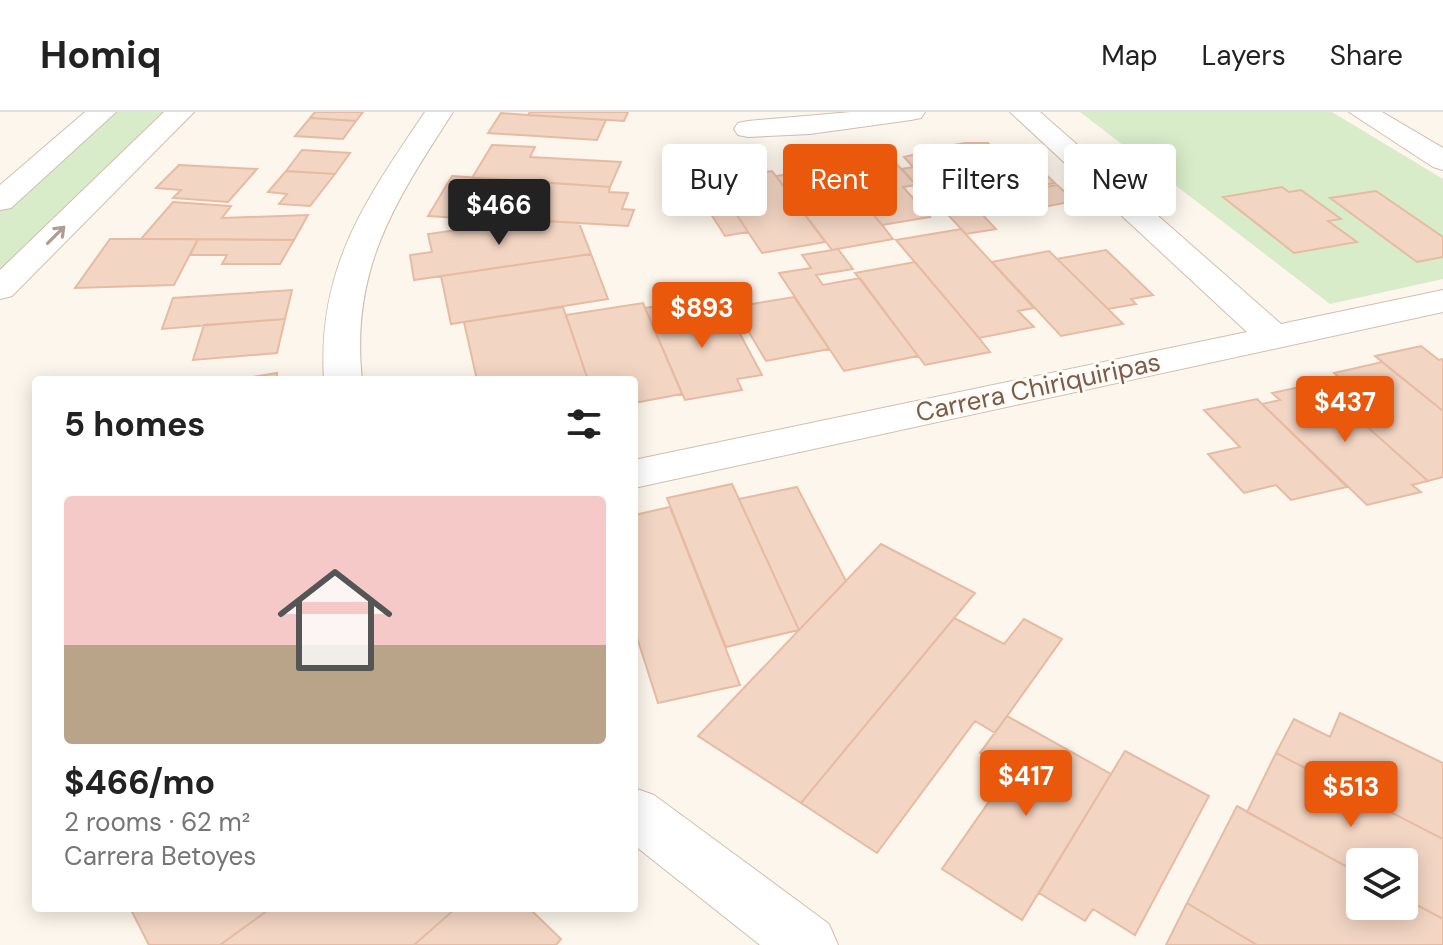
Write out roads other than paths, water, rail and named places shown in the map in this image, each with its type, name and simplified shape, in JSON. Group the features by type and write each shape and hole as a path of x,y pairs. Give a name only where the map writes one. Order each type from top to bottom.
{"street":[{"path":"0,201 102,112"},
{"path":"2,290 180,112"},
{"path":"343,376 340,329 345,289 357,251 369,221 439,112"},
{"path":"748,129 810,126 911,112"},
{"path":"1024,112 1274,337"},
{"path":"1363,112 1443,161"},
{"name":"Carrera Chiriquiripas","path":"638,473 1443,301"},
{"path":"638,815 808,945"}]}
